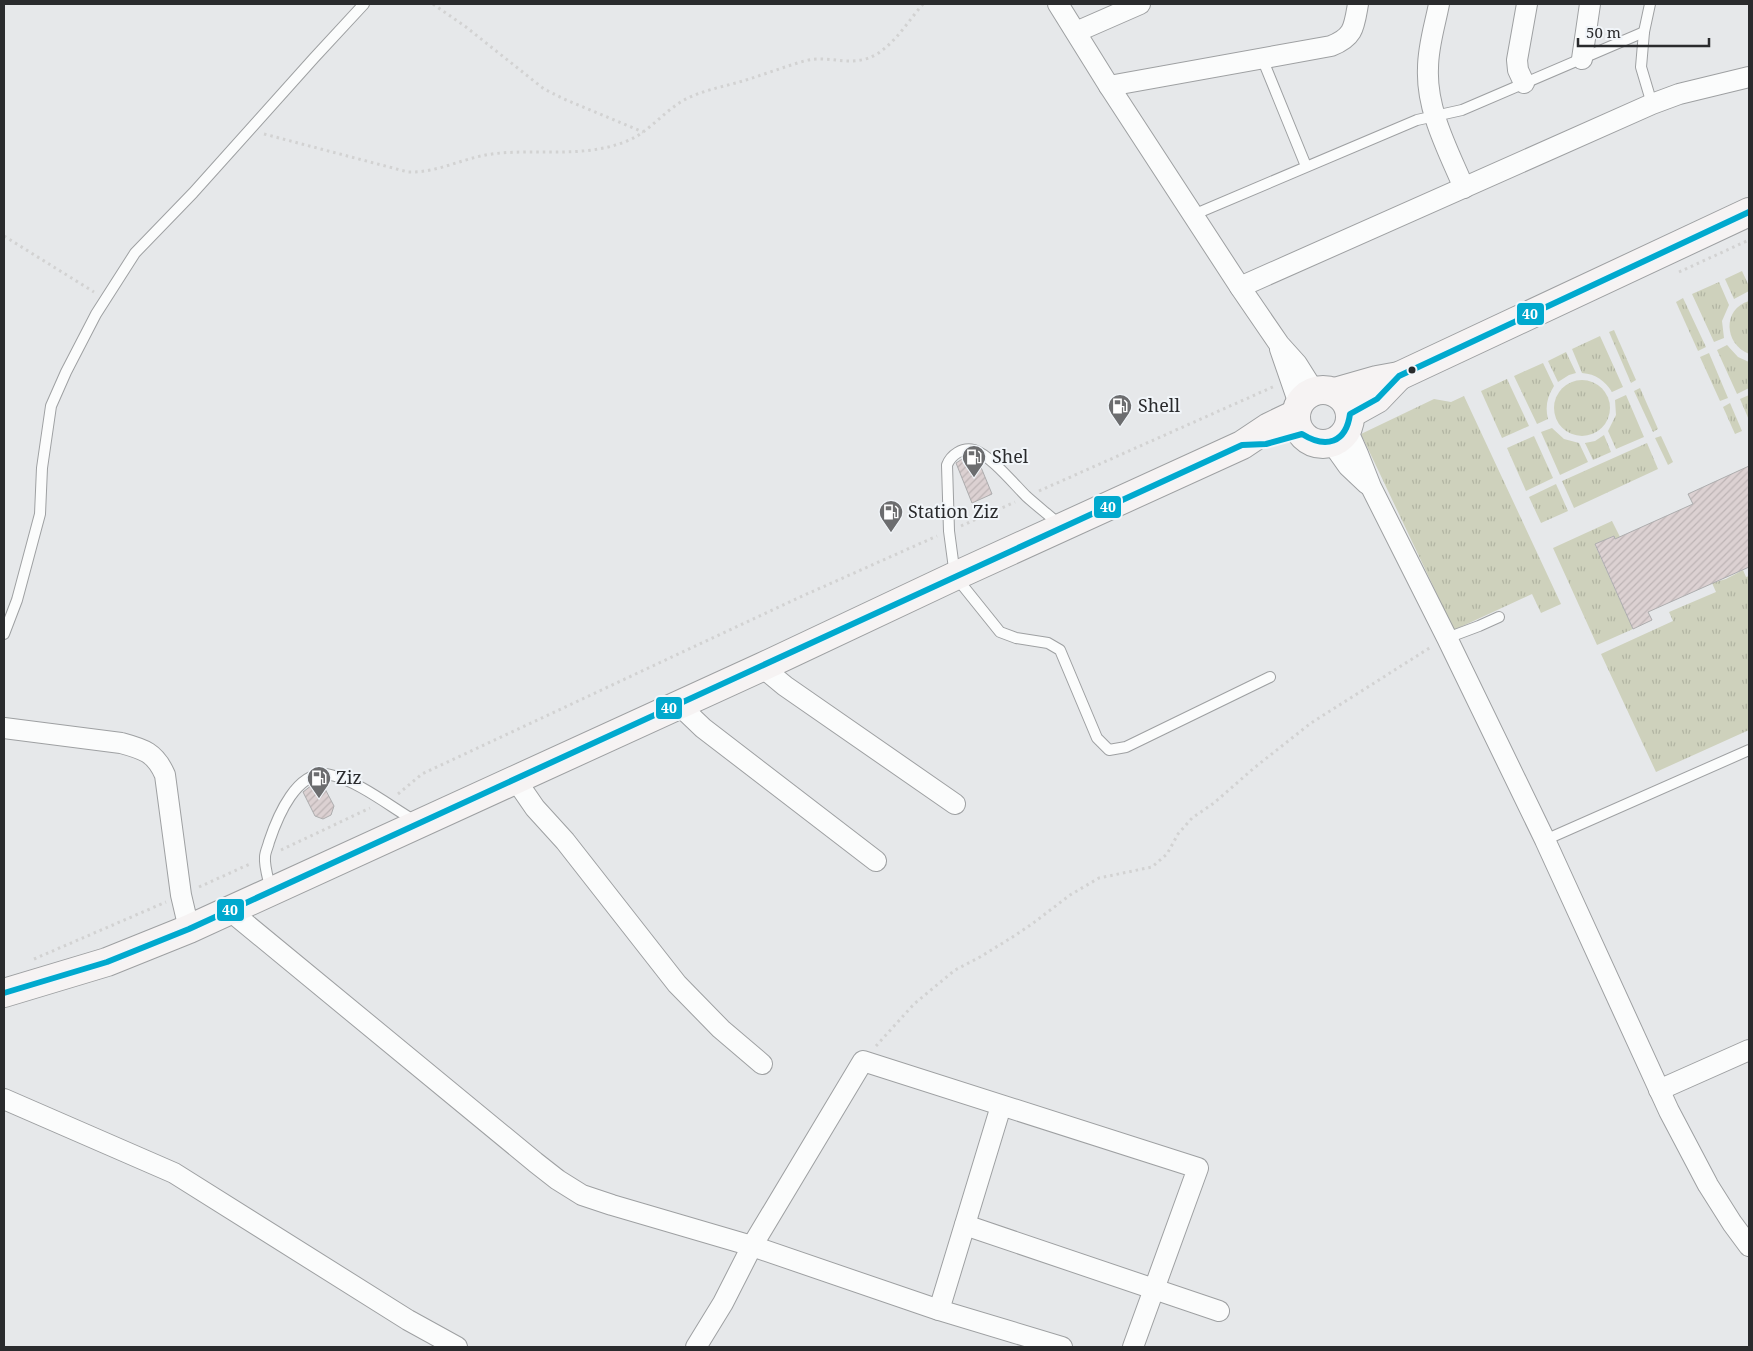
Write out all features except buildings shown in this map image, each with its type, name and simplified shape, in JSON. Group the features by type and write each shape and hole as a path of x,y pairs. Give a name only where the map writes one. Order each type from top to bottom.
{"main road":[{"path":"4,993 106,962 189,929 417,823 762,667 1062,526 1242,445 1268,427 1318,411 1377,398 1399,376 1749,212"}],"street":[{"path":"1058,4 1240,287 1279,344 1297,364 1318,411 1348,466 1371,487 1545,840 1660,1090 1708,1185 1732,1224 1749,1246"},
{"path":"1076,32 1140,4"},
{"path":"1109,86 1330,46 1339,43 1351,34 1358,4"},
{"path":"1439,4 1428,65 1429,93 1434,115 1464,188"},
{"path":"1524,83 1518,70 1517,60 1526,4"},
{"path":"1582,59 1590,4"},
{"path":"1240,287 1652,104 1679,94 1749,77"},
{"path":"1279,344 1281,355 1318,411"},
{"path":"762,667 785,686 955,804"},
{"path":"679,705 704,728 876,861"},
{"path":"4,728 121,743 139,748 154,757 161,765 165,774 181,895 189,929"},
{"path":"515,779 536,808 677,984 722,1029 762,1064"},
{"path":"229,910 558,1180 582,1195 612,1206 752,1246 939,1310 1062,1347"},
{"path":"1660,1090 1749,1050"},
{"path":"696,1347 723,1303 752,1246 863,1062 1198,1168 1133,1347"},
{"path":"4,1099 174,1172 408,1320 457,1347"},
{"path":"939,1310 1001,1106"},
{"path":"965,1225 1219,1311"}],"lane":[{"path":"4,634 17,600 40,514 42,468 51,406 66,372 106,298 135,253 193,193 364,4"},
{"path":"1650,4 1644,32 1641,67 1652,104"},
{"path":"1193,215 1417,120 1462,110 1644,32"},
{"path":"1262,58 1306,166"},
{"path":"1062,526 980,453 974,450 966,450 956,453 950,458 947,465 949,531 955,576 1000,632 1016,638 1048,644 1060,650 1097,738 1109,750 1126,747 1270,677"},
{"path":"1447,638 1498,617"},
{"path":"1545,840 1749,750"},
{"path":"271,892 264,858 276,821 284,806 300,786 316,776 325,774 345,779 417,823"}],"path":[{"path":"433,4 466,27 544,88 564,99 643,132"},
{"path":"249,130 388,168 418,173 428,172 475,157 492,154 586,151 627,142 681,102 710,89 744,81 805,61 824,59 848,62 863,60 886,47 923,4"},
{"path":"4,236 106,298"},
{"path":"26,961 123,922 264,858 393,798 422,774 789,602 1027,496 1318,411"},
{"path":"863,1062 914,1004 955,970 1011,938 1070,894 1099,878 1152,867 1167,854 1178,834 1192,818 1214,804 1261,762 1311,723 1447,638"}],"green space":[{"path":"1742,271 1749,286 1749,291 1734,299 1725,279"},
{"path":"1719,282 1729,305 1722,321 1724,338 1714,342 1692,294"},
{"path":"1683,298 1706,347 1698,351 1676,302"},
{"path":"1749,301 1749,354 1735,343 1730,327 1734,311 1740,305"},
{"path":"1614,330 1636,380 1631,383 1609,332"},
{"path":"1600,336 1623,387 1612,392 1600,379 1582,373 1572,349"},
{"path":"1727,345 1738,357 1749,362 1749,388 1737,394 1717,350"},
{"path":"1566,352 1576,373 1558,382 1548,361"},
{"path":"1709,353 1728,398 1720,401 1700,357"},
{"path":"1543,363 1554,386 1547,402 1548,419 1537,424 1514,376"},
{"path":"1507,379 1529,426 1502,438 1481,391"},
{"path":"1582,380 1597,385 1605,393 1610,408 1605,423 1597,431 1582,436 1567,431 1559,423 1554,408 1559,393 1567,385"},
{"path":"1640,388 1658,429 1653,432 1634,391"},
{"path":"1626,395 1644,437 1616,449 1608,431 1616,415 1615,400"},
{"path":"1749,395 1749,420 1740,399"},
{"path":"1464,396 1561,604 1541,613 1532,594 1454,630 1361,434 1434,399 1451,402"},
{"path":"1730,403 1742,431 1735,434 1723,407"},
{"path":"1552,428 1564,439 1579,443 1588,462 1560,475 1541,432"},
{"path":"1604,435 1611,452 1593,460 1585,443 1595,441"},
{"path":"1534,436 1553,478 1526,491 1507,448"},
{"path":"1661,436 1673,462 1668,465 1655,438"},
{"path":"1647,443 1658,469 1574,508 1562,481"},
{"path":"1556,484 1568,511 1541,523 1529,497"},
{"path":"1612,521 1620,537 1615,539 1613,536 1595,545 1633,629 1597,645 1553,548"},
{"path":"1743,570 1746,577 1749,576 1749,730 1656,772 1601,654 1673,621 1669,612 1716,592 1712,583 1726,579"}],"transit line":[{"name":"40","path":"4,993 107,962 189,929 1242,445 1266,444 1302,434 1319,441 1327,442 1334,440 1344,431 1350,414 1377,399 1399,376 1749,212"}],"place":[{"name":"Shell","path":"1120,427"},
{"name":"Shel","path":"974,478"},
{"name":"Station Ziz","path":"891,533"},
{"name":"Ziz","path":"319,799"}]}
